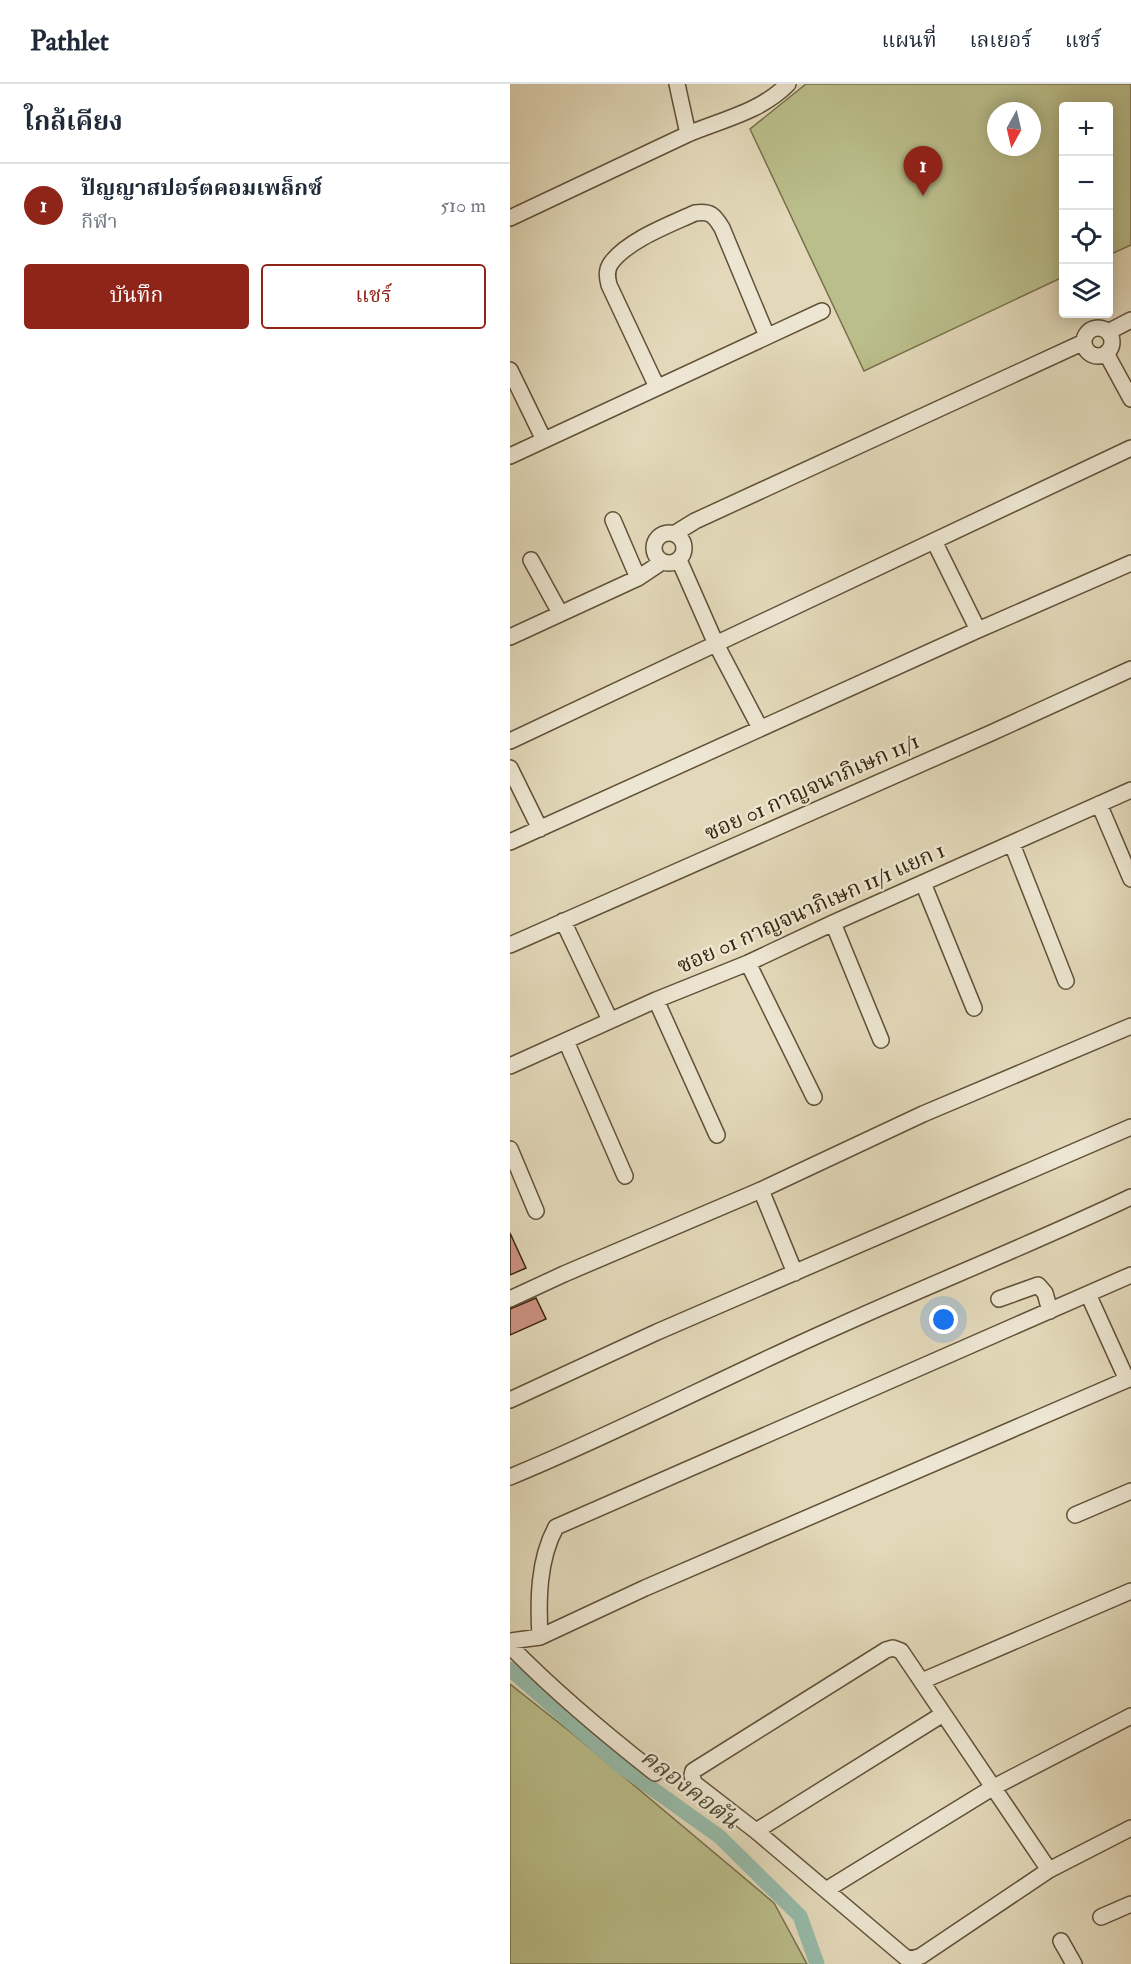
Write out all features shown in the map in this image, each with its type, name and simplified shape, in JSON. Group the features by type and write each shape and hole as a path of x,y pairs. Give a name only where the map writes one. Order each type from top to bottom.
{"street":[{"path":"677,84 688,134"},
{"path":"510,218 688,134 749,112 788,84"},
{"path":"657,387 606,275 610,264 636,241 695,213 705,212 715,216 768,336"},
{"path":"510,456 822,311"},
{"path":"1108,332 1131,320"},
{"path":"1103,328 1108,332 1112,343 1106,354 1094,356 1085,348 1085,335 1090,330 1103,328"},
{"path":"674,534 683,543 684,549 679,560 674,563 662,562 657,558 653,546 661,535 674,534 695,521 1084,342"},
{"path":"1106,354 1131,399"},
{"path":"510,370 544,440"},
{"path":"510,741 1131,448"},
{"path":"613,520 638,578"},
{"path":"934,541 978,630"},
{"path":"531,560 560,613"},
{"path":"679,560 716,644 760,728"},
{"path":"510,637 638,578 662,562"},
{"path":"510,842 1131,563"},
{"name":"ซอย 01 กาญจนาภิเษก 11/1","path":"510,945 1131,669"},
{"path":"510,768 540,829"},
{"name":"ซอย 01 กาญจนาภิเษก 11/1 แยก 1","path":"510,1066 656,1000 748,963 1131,790"},
{"path":"1099,804 1131,879"},
{"path":"1012,844 1066,981"},
{"path":"923,883 974,1008"},
{"path":"563,921 610,1020"},
{"path":"833,923 881,1040"},
{"path":"748,963 814,1097"},
{"path":"656,1000 717,1135"},
{"path":"510,1299 761,1190 923,1114 1131,1026"},
{"path":"566,1041 625,1176"},
{"path":"510,1400 657,1332 1131,1127"},
{"path":"510,1149 536,1211"},
{"path":"761,1190 795,1273"},
{"path":"510,1477 568,1453 831,1329 1131,1197"},
{"path":"540,1637 538,1603 546,1553 556,1527 1131,1275"},
{"path":"999,1299 1038,1285 1045,1293 1050,1311"},
{"path":"510,1641 540,1637 645,1588 1129,1379 1088,1294"},
{"path":"1075,1515 1131,1491"},
{"path":"922,1681 1131,1591"},
{"path":"510,1646 571,1704 655,1773"},
{"path":"1049,1870 901,1651 893,1648 886,1650 693,1771 694,1783 756,1831 905,1957 912,1959 921,1956 1049,1870 1131,1828"},
{"path":"756,1831 943,1714"},
{"path":"826,1890 992,1788 1131,1716"},
{"path":"1101,1917 1131,1904"},
{"path":"1061,1941 1074,1964"}],"green space":[{"path":"806,84 1131,84 1131,245 1113,253 1113,102 1059,102 1059,279 864,371 750,129"},
{"path":"510,1684 774,1903 807,1964 510,1964"}],"building":[{"path":"510,1233 526,1268 510,1275"},
{"path":"536,1298 546,1319 510,1335 510,1309"}],"waterway":[{"name":"คลองคอตัน","path":"510,1669 622,1767 720,1837 800,1916 817,1964"}],"place":[{"name":"ปัญญาสปอร์ตคอมเพล็กซ์","path":"923,196"}]}
